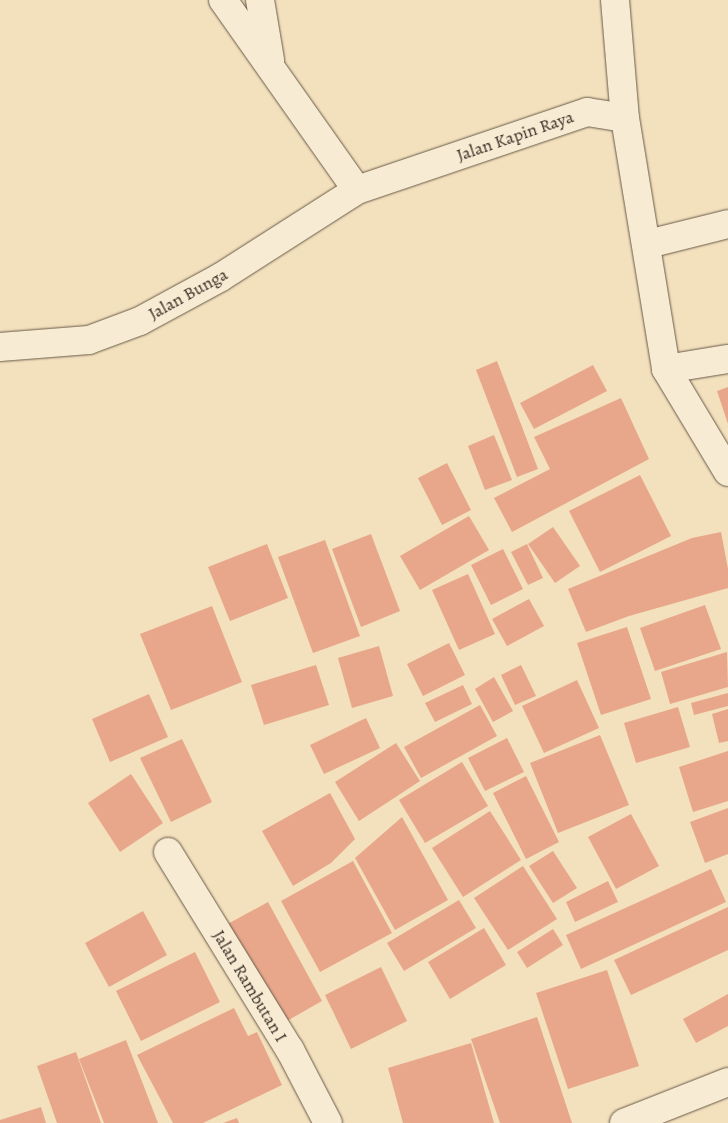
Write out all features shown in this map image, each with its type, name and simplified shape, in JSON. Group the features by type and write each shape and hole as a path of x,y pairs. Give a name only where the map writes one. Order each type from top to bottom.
{"street":[{"path":"222,0 271,65 357,190"},
{"path":"260,0 271,65"},
{"path":"616,0 625,118 648,244 666,369 728,472"},
{"name":"Jalan Kapin Raya","path":"357,190 586,112 625,118"},
{"name":"Jalan Bunga","path":"0,347 90,340 140,321 221,278 357,190"},
{"path":"648,244 728,224"},
{"path":"666,369 728,359"},
{"name":"Jalan Rambutan I","path":"168,852 290,1050 328,1123"},
{"path":"624,1123 728,1082"}],"building":[{"path":"497,361 538,469 517,477 476,370"},
{"path":"593,365 607,391 534,429 520,403"},
{"path":"728,387 728,424 717,391"},
{"path":"621,398 649,459 512,532 494,498 550,469 534,437"},
{"path":"494,435 512,480 485,490 468,446"},
{"path":"447,463 471,510 442,525 418,478"},
{"path":"640,475 671,536 600,572 569,511"},
{"path":"469,516 489,550 420,590 400,556"},
{"path":"553,527 580,566 555,583 528,544"},
{"path":"721,532 728,569 728,588 629,616 586,632 568,589 692,538"},
{"path":"371,534 400,611 361,627 332,549"},
{"path":"325,540 360,636 313,653 278,557"},
{"path":"267,544 288,598 230,621 208,567"},
{"path":"527,544 543,578 528,585 511,552"},
{"path":"503,549 523,589 491,605 471,565"},
{"path":"468,574 495,634 459,650 432,590"},
{"path":"529,599 544,626 507,646 492,619"},
{"path":"705,605 721,649 655,671 640,628"},
{"path":"212,606 242,682 171,710 140,634"},
{"path":"627,627 651,699 601,715 577,643"},
{"path":"449,643 465,675 423,696 407,664"},
{"path":"379,646 393,696 352,708 338,658"},
{"path":"727,652 728,687 670,704 661,672"},
{"path":"316,665 329,705 264,725 251,685"},
{"path":"521,665 536,696 515,705 501,675"},
{"path":"494,677 513,711 493,722 475,689"},
{"path":"577,680 599,728 544,753 522,706"},
{"path":"463,685 472,704 435,722 425,703"},
{"path":"728,693 728,706 694,715 691,703"},
{"path":"149,694 168,737 110,762 92,719"},
{"path":"480,705 497,736 421,778 404,747"},
{"path":"678,707 690,747 636,763 624,723"},
{"path":"728,709 728,741 719,743 712,714"},
{"path":"366,718 380,748 324,774 310,745"},
{"path":"600,735 629,805 558,833 530,763"},
{"path":"507,738 524,772 485,791 468,758"},
{"path":"182,739 212,802 171,822 140,758"},
{"path":"396,743 420,781 359,821 335,782"},
{"path":"728,751 728,801 693,812 679,767"},
{"path":"462,762 488,806 425,843 399,800"},
{"path":"131,774 163,823 120,852 88,803"},
{"path":"526,776 559,842 526,859 493,793"},
{"path":"330,793 355,839 331,863 293,886 262,831"},
{"path":"728,808 728,854 705,863 690,822"},
{"path":"490,811 521,860 463,897 432,848"},
{"path":"631,814 659,866 616,889 588,837"},
{"path":"402,817 448,900 395,930 355,858"},
{"path":"553,851 577,888 553,903 529,866"},
{"path":"353,861 392,933 320,972 281,901"},
{"path":"523,866 557,919 508,950 474,898"},
{"path":"711,869 726,902 581,969 566,935"},
{"path":"608,881 618,902 575,922 566,902"},
{"path":"459,900 476,928 404,971 387,943"},
{"path":"268,902 322,1001 278,1026 224,926"},
{"path":"728,907 728,950 631,995 614,960"},
{"path":"143,911 167,955 109,987 85,943"},
{"path":"484,928 506,965 450,999 428,962"},
{"path":"553,929 563,945 527,968 517,952"},
{"path":"195,952 220,1002 141,1041 116,991"},
{"path":"381,967 407,1021 351,1049 325,995"},
{"path":"607,970 639,1066 568,1089 536,993"},
{"path":"728,994 728,1026 696,1043 683,1019"},
{"path":"234,1008 248,1036 257,1032 282,1085 203,1123 173,1123 137,1055"},
{"path":"537,1017 572,1123 500,1123 471,1039"},
{"path":"126,1040 158,1123 104,1123 79,1059"},
{"path":"471,1043 494,1123 403,1123 388,1068"},
{"path":"76,1052 101,1123 57,1123 37,1066"},
{"path":"41,1107 46,1123 0,1123 0,1120"},
{"path":"237,1118 239,1123 223,1123"}]}
